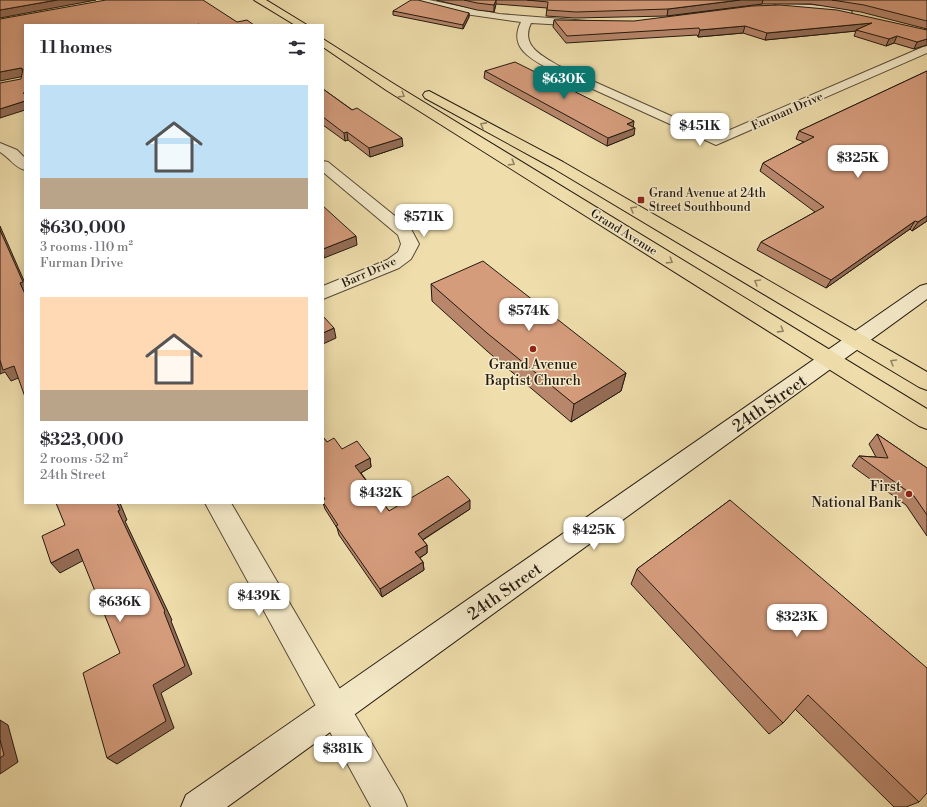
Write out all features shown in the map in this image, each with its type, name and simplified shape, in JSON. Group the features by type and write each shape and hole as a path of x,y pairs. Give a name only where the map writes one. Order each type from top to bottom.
{"main road":[{"path":"258,0 300,24"},
{"path":"282,14 297,24"},
{"name":"Grand Avenue","path":"324,38 558,166 927,382"},
{"name":"Grand Avenue","path":"324,43 390,87 927,420"}],"street":[{"path":"418,0 446,8 528,19 594,23"},
{"path":"767,7 814,8 860,15"},
{"name":"Furman Drive","path":"528,19 522,28 521,37 526,48 539,59 555,68 716,141 927,49"},
{"path":"0,147 12,153 24,165"},
{"name":"Barr Drive","path":"324,166 405,233 410,244 406,255 393,264 324,292"},
{"name":"24th Street","path":"198,807 927,290"},
{"path":"219,504 390,807"}],"building":[{"path":"0,0 57,0 0,10"},
{"path":"106,0 203,0 237,22 247,20 253,24 24,24 24,101 0,109 0,83 21,79 23,69 21,68 0,72 0,19"},
{"path":"411,0 418,0 469,13 463,25 393,11"},
{"path":"464,0 496,0 494,5"},
{"path":"527,0 740,0 668,9 576,12 547,10 548,2"},
{"path":"832,0 927,0 927,21 864,5"},
{"path":"780,5 837,10 927,30 927,39 917,42 897,36 889,39 856,30 872,23 767,33 745,26 700,30 699,28 567,36 554,20 634,21 752,6"},
{"path":"515,62 634,121 627,124 635,128 608,138 485,71"},
{"path":"927,71 927,216 918,222 915,221 831,280 761,242 824,207 763,163 814,137 799,131"},
{"path":"324,90 352,110 357,108 402,138 369,148 347,132 344,133 324,118"},
{"path":"324,207 356,236 324,249"},
{"path":"0,230 23,282 20,283 24,292 24,394 14,366 3,370 0,360"},
{"name":"Grand Avenue Baptist Church","path":"483,261 626,373 574,404 487,333 431,284"},
{"path":"324,317 334,328 324,333"},
{"path":"877,434 927,468 927,515 914,496 859,456 888,458"},
{"path":"324,438 327,442 334,438 342,449 357,441 370,458 355,466 389,511 448,476 470,500 418,534 427,545 415,552 423,562 380,589 336,526 338,525 324,504"},
{"path":"730,500 927,668 927,793 919,802 808,695 783,723 637,569"},
{"path":"56,504 117,504 120,510 118,511 165,611 164,612 185,666 153,685 166,721 107,758 83,673 120,653 78,549 51,563 42,536 65,525"},
{"path":"0,740 4,755 0,758"}],"place":[{"name":"Grand Avenue at 24th Street Southbound","path":"641,200"},
{"name":"Grand Avenue Baptist Church","path":"533,349"},
{"name":"First National Bank","path":"909,494"}]}
